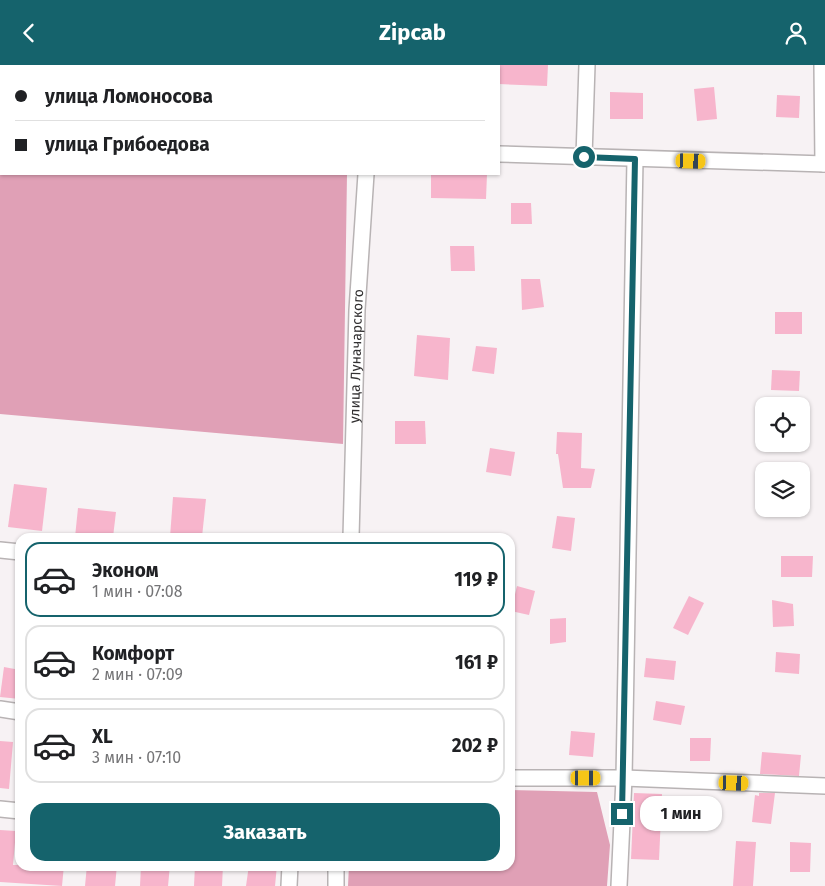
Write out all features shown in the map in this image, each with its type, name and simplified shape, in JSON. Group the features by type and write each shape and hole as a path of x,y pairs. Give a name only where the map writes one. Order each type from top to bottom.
{"street":[{"path":"584,157 587,65"},
{"path":"500,154 824,164 822,65"},
{"path":"619,886 624,778 635,159"},
{"name":"улица Луначарского","path":"351,533 357,310 366,175"},
{"path":"0,551 15,552"},
{"path":"0,709 15,711"},
{"path":"515,778 624,778 825,787"},
{"path":"0,809 15,810"},
{"path":"289,886 290,871"},
{"path":"336,871 336,886"}],"shaded area":[{"path":"0,175 347,175 343,444 0,414"},
{"path":"515,790 597,792 610,845 607,886 348,886 349,871 515,871"}],"building":[{"path":"500,65 548,65 547,86 500,84"},
{"path":"714,87 717,119 697,121 694,89"},
{"path":"610,92 643,93 643,119 610,119"},
{"path":"777,95 800,96 799,118 776,117"},
{"path":"431,175 487,175 486,199 431,198"},
{"path":"511,203 531,203 532,224 511,224"},
{"path":"450,246 474,246 475,271 451,271"},
{"path":"521,279 540,279 544,307 522,310"},
{"path":"775,312 802,312 802,334 775,334"},
{"path":"417,335 450,338 448,380 414,376"},
{"path":"476,346 497,348 494,374 472,371"},
{"path":"772,370 800,371 799,391 771,390"},
{"path":"395,421 425,421 426,444 395,444"},
{"path":"557,432 582,433 581,468 595,469 591,488 563,488 558,454 556,454"},
{"path":"490,448 515,452 511,476 486,472"},
{"path":"14,484 47,488 42,531 8,527"},
{"path":"173,497 206,499 202,533 170,533"},
{"path":"78,508 116,512 113,533 75,533"},
{"path":"557,516 575,518 571,551 552,548"},
{"path":"781,556 813,556 812,577 781,577"},
{"path":"517,586 535,591 529,615 515,612"},
{"path":"689,596 704,603 688,635 673,628"},
{"path":"772,600 793,604 794,626 773,627"},
{"path":"566,618 566,642 550,644 550,619"},
{"path":"776,652 800,654 799,674 775,672"},
{"path":"646,658 676,661 674,680 644,677"},
{"path":"4,667 15,669 15,698 0,697"},
{"path":"656,701 685,706 681,725 653,720"},
{"path":"571,731 595,733 593,757 569,755"},
{"path":"690,738 711,738 710,761 690,761"},
{"path":"0,741 13,742 9,789 0,788"},
{"path":"762,752 801,755 799,776 760,774"},
{"path":"634,793 662,794 659,860 631,859"},
{"path":"759,793 775,793 771,824 752,822 755,795 759,796"},
{"path":"0,830 15,831 13,865 15,865 15,871 63,871 62,886 0,882"},
{"path":"736,841 756,842 753,886 733,886"},
{"path":"790,842 811,843 810,872 790,872"},
{"path":"86,871 116,871 115,886 85,886"},
{"path":"141,871 169,871 168,886 140,886"},
{"path":"195,871 223,871 222,886 194,886"},
{"path":"248,871 276,871 275,886 246,886"}],"route":[{"path":"584,157 635,159 622,814"}]}
